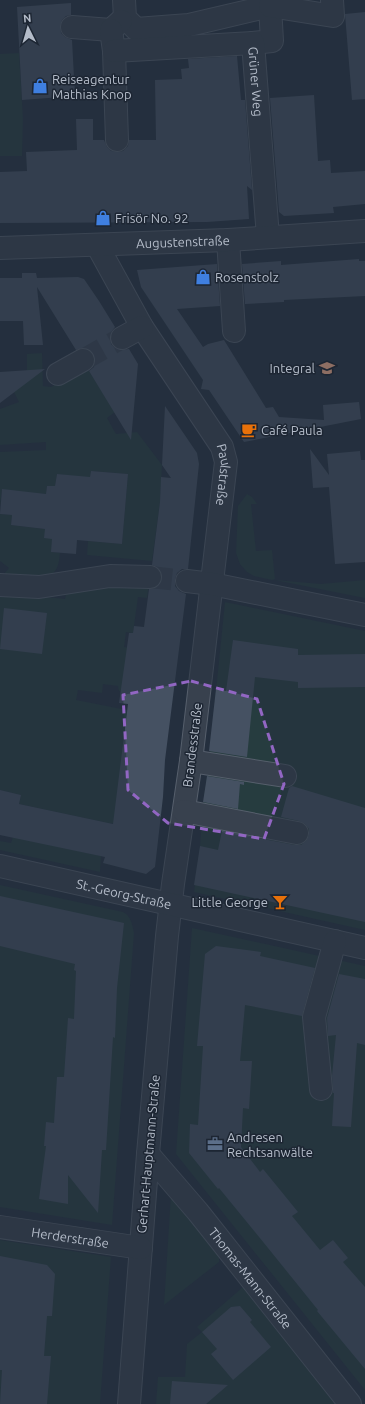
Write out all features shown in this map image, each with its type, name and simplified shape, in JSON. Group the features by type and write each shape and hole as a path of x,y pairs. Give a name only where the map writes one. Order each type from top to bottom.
{"street":[{"path":"120,16 136,29 189,25 270,6 333,16 332,0"},
{"path":"254,42 272,41 270,6"},
{"path":"72,27 120,16"},
{"path":"117,140 114,51 120,16"},
{"name":"Grüner Weg","path":"114,51 254,42 268,237"},
{"name":"Augustenstraße","path":"0,248 97,246 228,240 365,231"},
{"path":"228,240 234,331"},
{"name":"Paulstraße","path":"97,246 142,327 222,447 226,462 212,584"},
{"path":"122,338 142,327"},
{"path":"58,374 83,360"},
{"path":"0,585 39,586 110,576 150,576"},
{"path":"187,582 212,584 365,615"},
{"name":"Brandesstraße","path":"171,905 191,761 212,584"},
{"path":"191,761 285,776"},
{"path":"184,811 298,833"},
{"name":"St.-Georg-Straße","path":"0,866 365,948"},
{"name":"Gerhart-Hauptmann-Straße","path":"128,1404 148,1154 171,905"},
{"path":"321,1089 314,1018 335,941"},
{"name":"Thomas-Mann-Straße","path":"148,1154 198,1212 350,1404"},
{"name":"Herderstraße","path":"0,1228 141,1248"}],"highlighted area":[{"path":"191,681 257,699 284,784 264,839 168,823 128,790 123,695"}],"green space":[{"path":"19,53 23,119 22,156 0,156 0,54"},
{"path":"42,353 43,386 51,387 87,368 115,412 107,418 116,434 137,432 162,465 160,502 152,561 87,555 88,541 122,544 128,474 91,471 90,478 57,474 55,486 47,486 46,494 2,490 0,506 0,452 46,450 46,442 0,445 0,409 19,402 14,392 27,371 27,354"},
{"path":"247,494 252,497 257,504 251,504 256,551 272,550 275,579 272,580 254,576 247,572 240,564 236,553 238,506"},
{"path":"0,514 12,515 11,525 45,529 52,539 52,552 60,553 58,566 53,573 43,577 4,574 9,568 0,561"},
{"path":"275,580 321,584 365,580 365,598"},
{"path":"149,584 147,598 138,597 133,633 126,632 124,647 135,648 128,692 119,691 118,686 103,684 102,693 78,690 76,700 127,710 123,740 135,742 128,825 108,823 19,804 21,795 0,790 0,592 65,599 68,585"},
{"path":"225,602 365,631 365,930 194,892"},
{"path":"13,837 101,856 100,872 0,850 0,841 11,843"},
{"path":"0,885 123,912 128,916 132,923 134,933 112,1225 0,1207"},
{"path":"192,928 365,966 365,1390 176,1154"},
{"path":"171,1194 219,1254 219,1262 164,1305"},
{"path":"0,1240 111,1257 100,1404 0,1404"},
{"path":"243,1287 335,1404 156,1404 158,1377 185,1377 187,1344 202,1332 197,1327"}],"building":[{"path":"71,3 71,15 66,16 62,20 60,26 61,33 65,37 72,40 75,96 22,100 17,7"},
{"path":"365,12 365,99 352,100 345,14"},
{"path":"237,56 241,100 245,100 252,190 247,186 249,219 207,222 0,223 0,172 27,171 26,152 77,150 76,119 93,119 93,140 104,140 107,147 111,151 123,151 128,146 129,140 156,140 155,80 182,79 181,69 189,68 188,59"},
{"path":"314,95 318,161 330,160 331,173 365,171 365,204 333,207 334,213 284,216 279,212 270,98"},
{"path":"359,259 359,261 365,261 365,296 284,300 284,302 245,304 242,264 281,261 281,265"},
{"path":"217,264 220,306 177,309 203,347 208,344 224,340 266,408 273,407 279,417 324,420 323,405 359,402 361,419 244,442 209,390 201,389 203,380 141,287 137,270"},
{"path":"22,273 36,273 37,278 78,277 84,279 99,301 115,327 110,337 111,344 115,348 121,350 129,349 138,364 131,440 89,371 94,367 94,354 89,349 84,348 76,350 37,287 43,345 24,345 23,321 0,321 0,278 22,278"},
{"path":"45,369 0,403 0,372"},
{"path":"165,406 197,453 199,464 188,569 182,569 177,573 175,579 175,586 179,591 186,594 165,760 163,797 155,867 146,874 103,863 105,857 0,835 0,790 21,795 19,804 113,824 128,704 119,703 129,633 133,633 134,626 144,627 149,589 156,588 160,584 162,578 161,571 152,565 160,502 161,477 171,478 162,465"},
{"path":"310,449 329,475 327,454 360,451 361,460 365,460 365,562 335,564 329,487 313,488"},
{"path":"91,471 128,474 122,544 77,540 76,554 51,552 52,539 44,538 45,529 11,525 12,515 0,514 2,489 46,494 47,486 55,486 57,474 90,477"},
{"path":"4,608 47,613 42,654 0,649"},
{"path":"233,640 298,649 298,655 365,654 365,687 298,688 298,682 255,677 247,757 209,751 216,689 226,691"},
{"path":"207,776 244,782 244,785 240,784 238,809 203,802"},
{"path":"292,786 365,808 365,922 194,885 200,846 218,850 222,831 295,845 301,845 306,841 309,835 309,829 305,824 281,817 289,788"},
{"path":"0,896 124,923 117,988 115,1038 113,1037 106,1150 102,1150 98,1213 68,1175 68,1204 39,1199 46,1146 44,1146 46,1122 54,1123 57,1077 64,1077 68,1018 74,1019 76,971 74,970 75,964 0,946"},
{"path":"216,946 261,952 260,956 315,968 302,1016 245,1005 240,1061 252,1061 249,1109 243,1108 241,1147 260,1172 263,1169 298,1212 292,1216 320,1250 333,1240 348,1258 343,1262 365,1287 365,1369 268,1248 189,1153 190,1124 198,1125 203,1046 197,1046 205,954"},
{"path":"339,974 365,979 365,1045 357,1043 351,1127 332,1126 334,1093 332,1076 336,1035 328,1036 327,1018"},
{"path":"0,1256 47,1265 55,1274 52,1316 47,1316 44,1356 51,1356 47,1404 0,1404 2,1370 0,1370"},
{"path":"240,1306 252,1320 250,1322 271,1347 233,1380 211,1354 217,1349 202,1332 231,1307"},
{"path":"172,1381 228,1385 206,1404 170,1404"}],"tunnel":[{"path":"83,360 122,338"},
{"path":"150,577 187,581"}],"place":[{"name":"Reiseagentur Mathias Knop","path":"40,86"},
{"name":"Frisör No. 92","path":"103,218"},
{"name":"Rosenstolz","path":"203,277"},
{"name":"Integral","path":"327,368"},
{"name":"Café Paula","path":"249,430"},
{"name":"Little George","path":"280,902"},
{"name":"Andresen Rechtsanwälte","path":"215,1144"}]}
